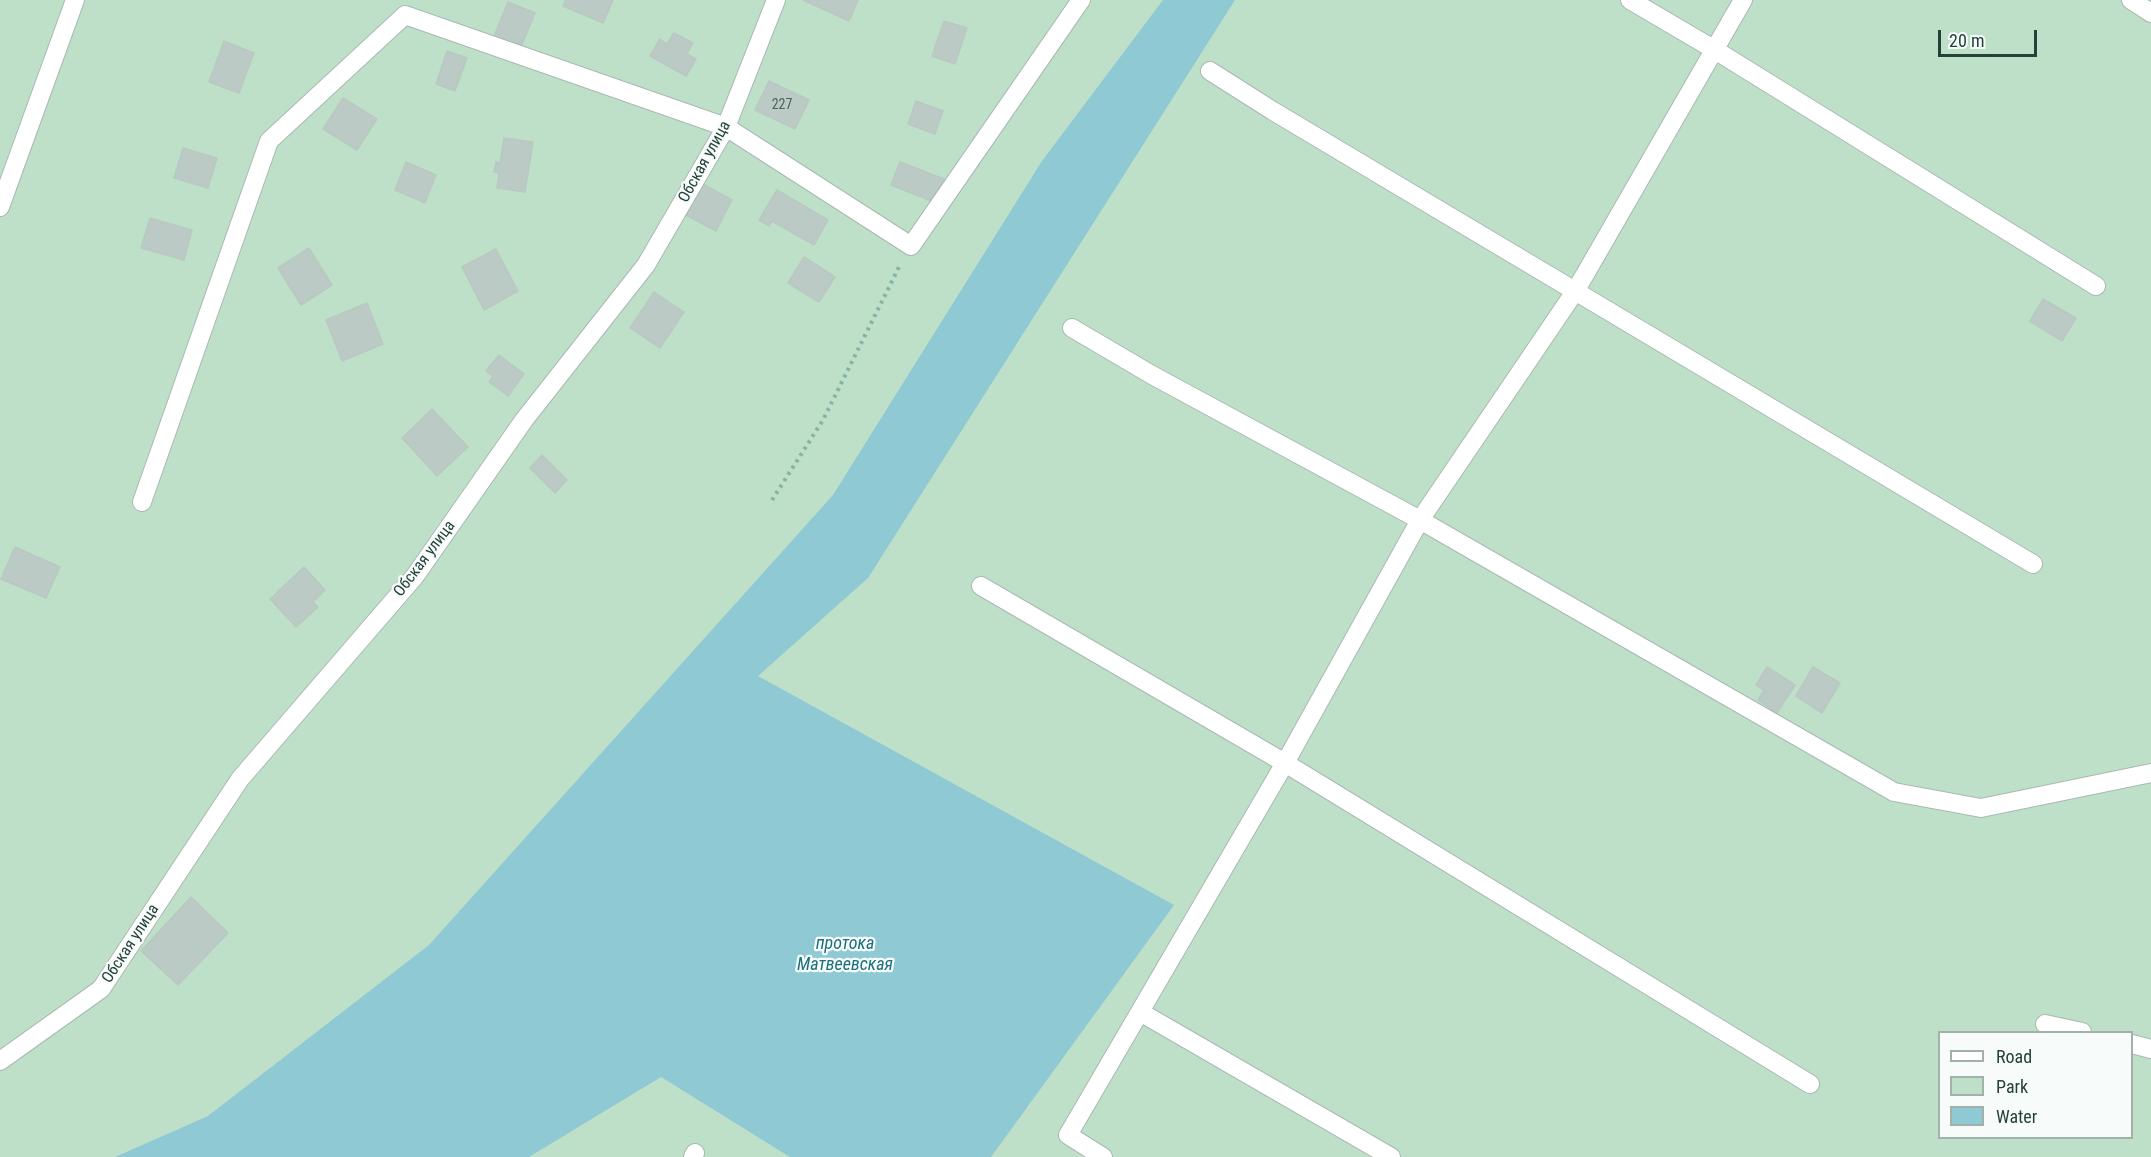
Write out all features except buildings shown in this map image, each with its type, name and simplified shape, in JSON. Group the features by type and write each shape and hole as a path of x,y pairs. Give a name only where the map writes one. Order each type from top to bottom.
{"street":[{"path":"0,207 75,0"},
{"name":"Обская улица","path":"0,1061 101,989 240,779 415,576 524,420 646,265 726,127 776,0"},
{"path":"142,502 269,141 405,15 726,127 911,246 1081,0"},
{"path":"1630,0 2096,286"},
{"path":"1102,1157 1068,1136 1285,763 1420,520 1576,290 1743,0"},
{"path":"2131,0 2151,13"},
{"path":"1210,71 1273,111 2033,564"},
{"path":"1072,328 1152,375 1420,520 1894,792 1981,807 2151,772"},
{"path":"981,586 1285,763 1810,1084"},
{"path":"1140,1012 1391,1157"},
{"path":"2045,1024 2077,1031"},
{"path":"2133,1044 2151,1048"}],"path":[{"path":"772,500 823,420 911,246"}],"green space":[{"path":"0,0 2151,0 2151,1157 0,1157"}],"water":[{"name":"протока Матвеевская","path":"1163,0 1235,0 868,578 758,676 1174,905 991,1157 790,1157 661,1077 529,1157 115,1157 208,1116 429,945 833,495 1042,161"}]}
